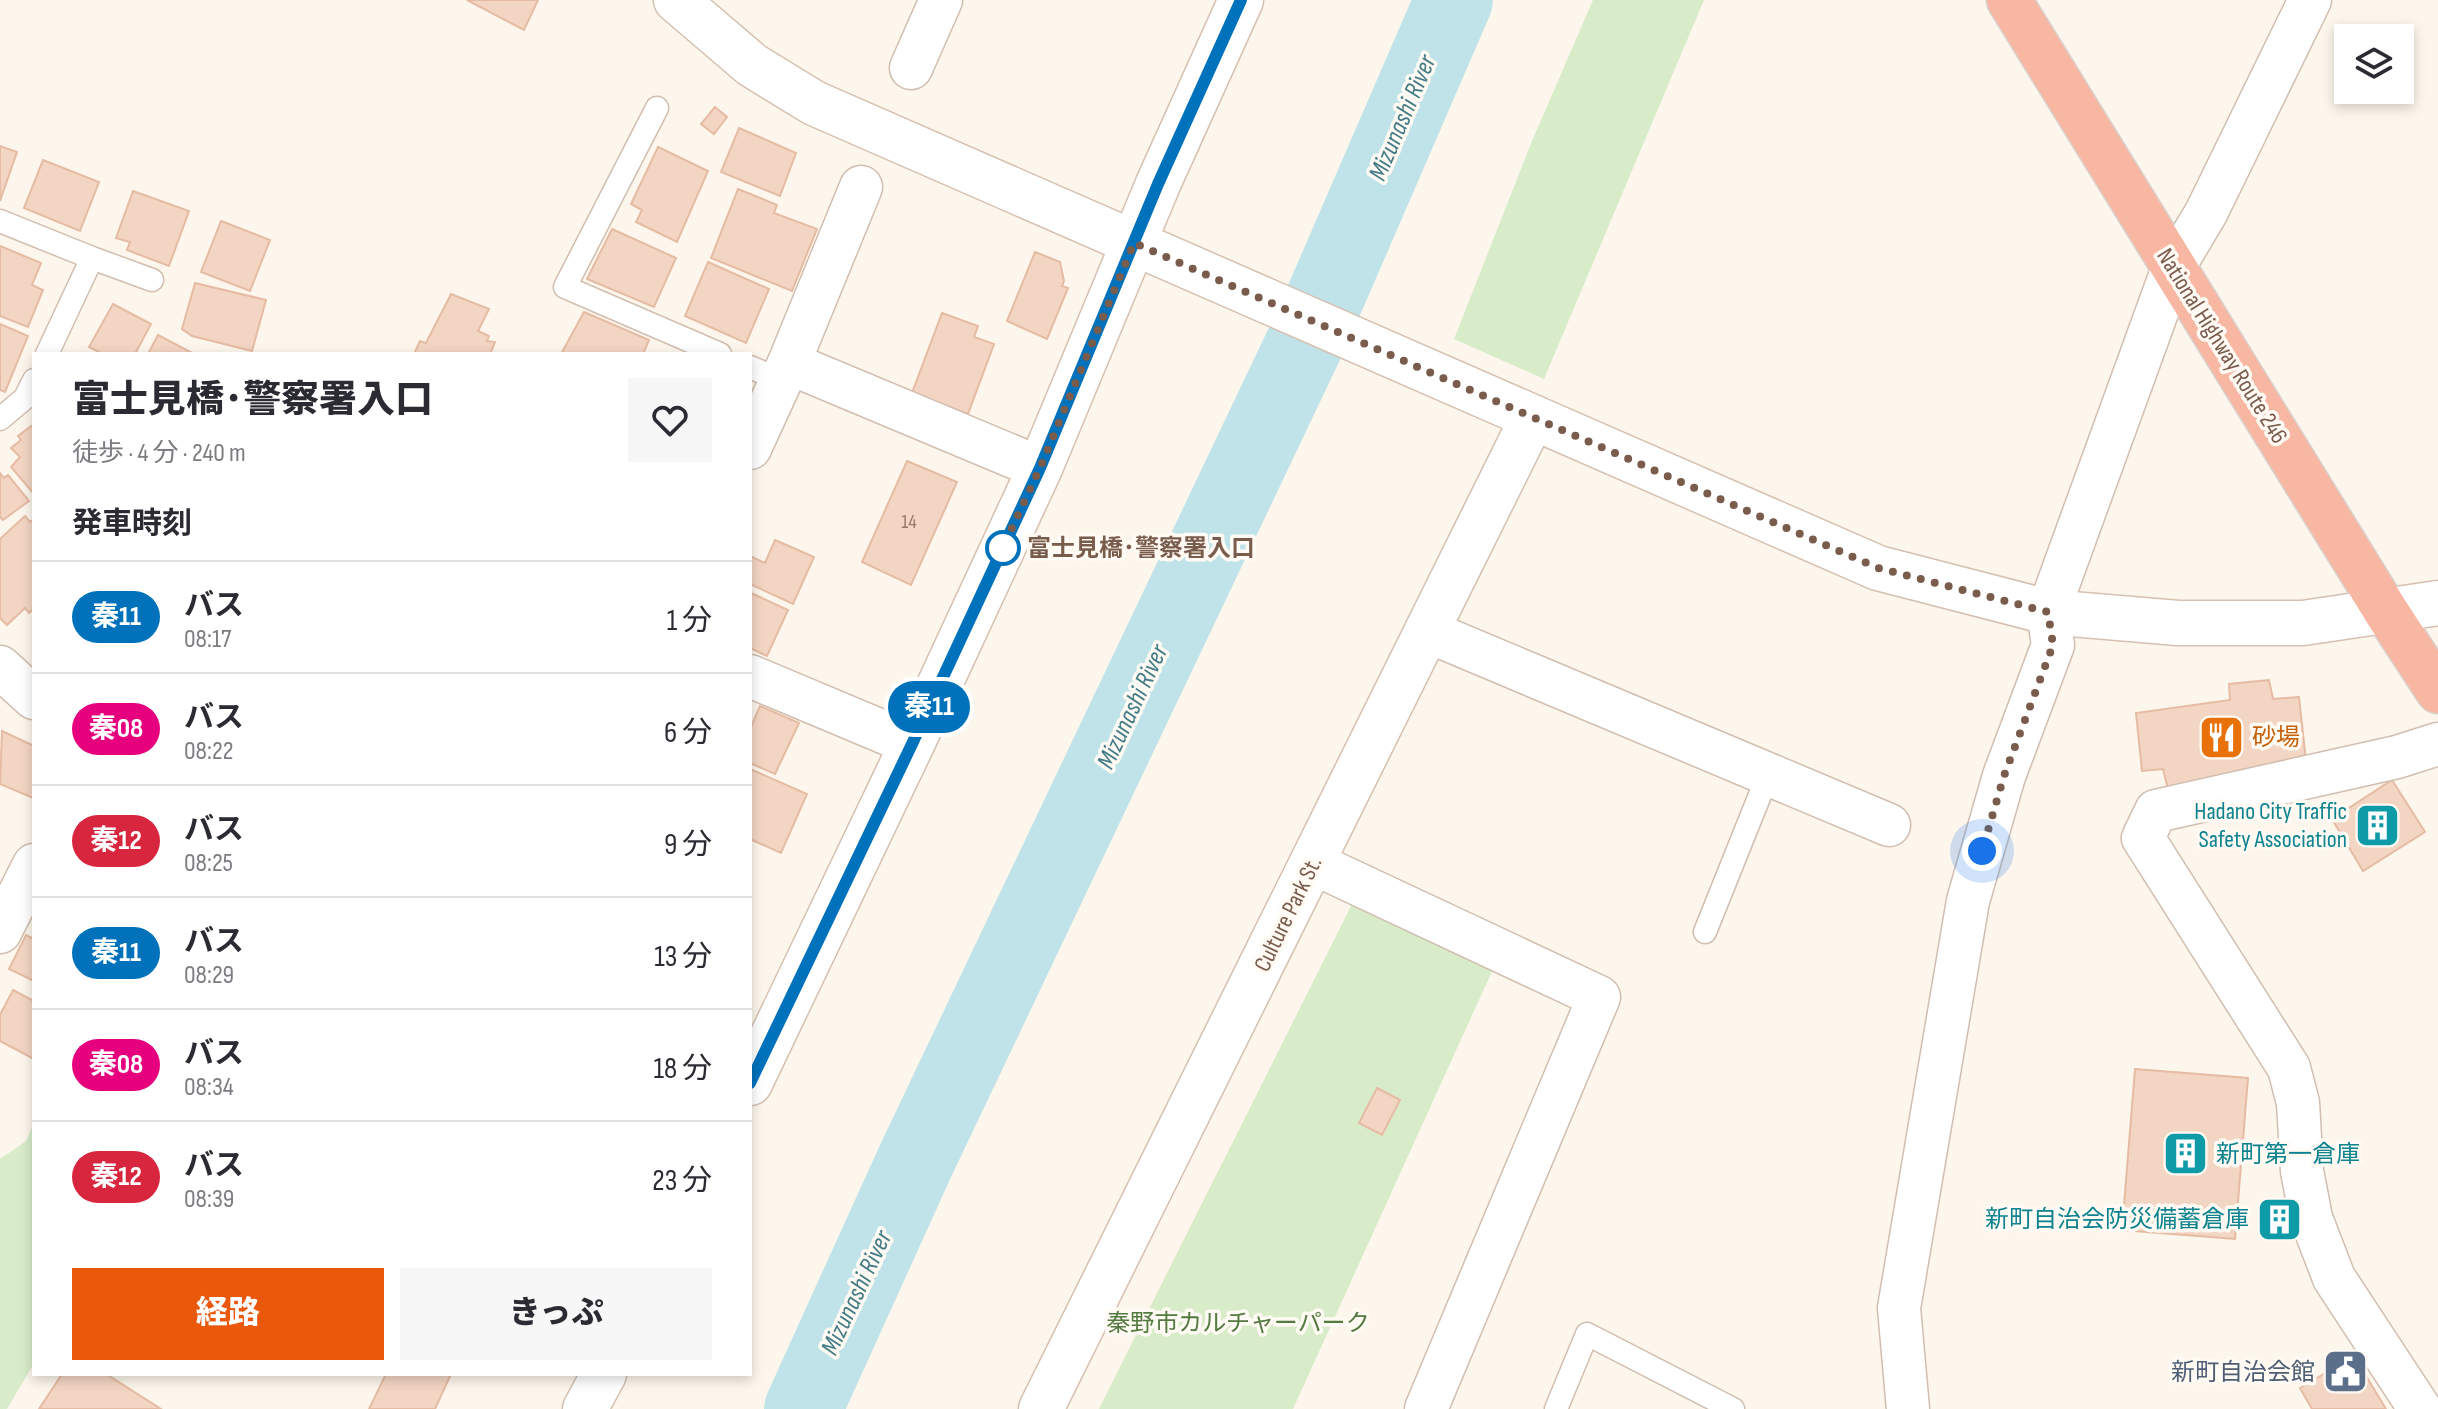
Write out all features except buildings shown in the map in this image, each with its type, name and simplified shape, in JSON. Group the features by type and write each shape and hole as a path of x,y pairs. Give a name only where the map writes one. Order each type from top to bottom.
{"highway":[{"name":"National Highway Route 246","path":"2009,0 2438,691"}],"street":[{"path":"676,0 752,65 814,103 1878,568 2048,612 2178,623 2303,623 2387,613 2438,603"},
{"path":"911,68 941,0"},
{"path":"752,1079 1040,468 1134,243 1241,0"},
{"path":"1908,1409 1899,1308 1968,901 2004,776 2053,645 2048,612 2173,268 2206,213 2310,0"},
{"path":"752,441 773,370 861,187"},
{"path":"773,370 1040,468"},
{"name":"Culture Park St.","path":"1041,1409 1533,417"},
{"path":"1427,631 1889,825"},
{"path":"0,667 32,696"},
{"path":"752,677 912,744"},
{"path":"2420,1409 2334,1278 2315,1230 2302,1171 2298,1103 2289,1068 2143,838 2156,811 2397,757 2438,744"},
{"path":"1313,863 1599,997 1426,1409"},
{"path":"0,932 32,869"},
{"path":"585,1409 603,1376"}],"lane":[{"path":"657,108 565,287 715,352"},
{"path":"0,221 152,280"},
{"path":"48,352 92,258"},
{"path":"0,419 25,398 32,384"},
{"path":"1705,932 1768,775"},
{"path":"1556,1409 1587,1334 1733,1409"}],"green space":[{"path":"1593,0 1704,0 1544,379 1454,339 1532,141"},
{"name":"秦野市カルチャーパーク","path":"1353,902 1494,967 1293,1409 1099,1409"},
{"path":"32,1128 32,1366 7,1409 0,1409 0,1159 26,1141"}],"waterway":[{"name":"Mizunashi River","path":"803,1409 916,1160 1312,328 1454,0"}],"bus line":[{"name":"秦11","path":"752,1079 1040,468 1158,184 1241,0"}],"place":[{"name":"富士見橋･警察署入口","path":"1003,548"},
{"name":"砂場","path":"2221,737"},
{"name":"Hadano City Traffic Safety Association","path":"2378,825"},
{"name":"新町第一倉庫","path":"2185,1154"},
{"name":"新町自治会防災備蓄倉庫","path":"2280,1219"},
{"name":"新町自治会館","path":"2346,1372"}],"route":[{"path":"1003,548 1001,551 1040,468 1134,243 1878,568 2048,612 2053,645 2004,776 1982,851"}]}
